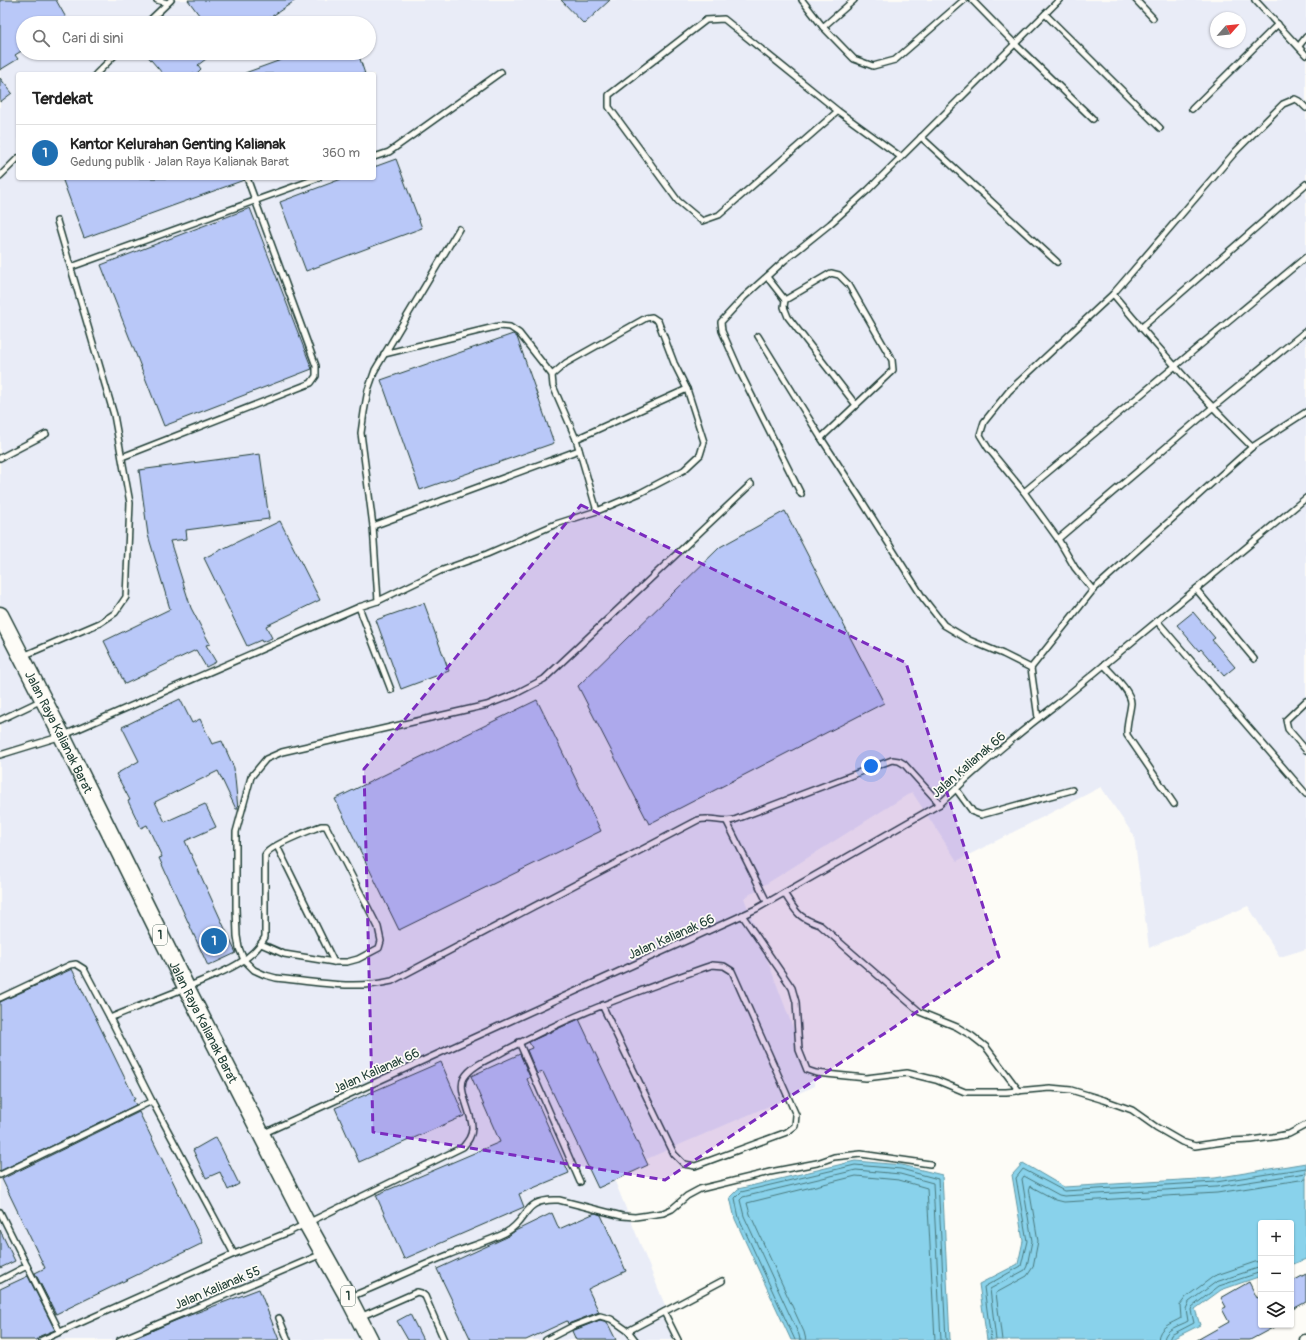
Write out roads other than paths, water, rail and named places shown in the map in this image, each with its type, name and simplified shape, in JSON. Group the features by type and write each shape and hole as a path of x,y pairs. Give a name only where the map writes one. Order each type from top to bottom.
{"highway":[{"name":"Jalan Raya Kalianak Barat","path":"0,615 261,1134 306,1222 370,1340"}],"lane":[{"path":"157,0 169,2"},
{"path":"802,0 823,27 854,59 873,66 895,60 964,0"},
{"path":"823,27 854,0"},
{"path":"972,0 1014,44 1093,119"},
{"path":"801,494 741,374 722,331 721,322 766,277 868,190 900,156 1059,0"},
{"path":"1136,0 1153,18"},
{"path":"1255,0 1306,55"},
{"path":"154,16 169,2"},
{"path":"1045,14 1160,128"},
{"path":"838,111 719,215 702,221 678,201 609,108 610,95 706,20 724,19 838,111 900,156"},
{"path":"1192,109 1278,24"},
{"path":"1299,46 1306,37"},
{"path":"98,72 110,60"},
{"path":"376,156 389,152 501,72"},
{"path":"1093,590 1075,568 1058,539 1024,492 988,448 980,435 984,422 1009,391 1113,294 1236,151 1283,104 1294,99 1299,101 1306,108"},
{"path":"921,137 1057,262"},
{"path":"0,176 16,160"},
{"path":"122,457 311,383 316,376 316,366 248,180"},
{"path":"71,267 313,180"},
{"path":"1141,328 1306,184"},
{"path":"21,656 100,622 115,613 126,597 130,503 122,457 114,415 57,220"},
{"path":"378,601 373,526 361,433 368,390 375,370 384,354 459,229"},
{"path":"1024,492 1306,257"},
{"path":"785,300 831,273 839,275 849,285 892,360 893,370 821,438"},
{"path":"766,277 785,300 784,307 788,317 856,405"},
{"path":"1113,294 1212,408 1252,448"},
{"path":"0,755 62,736 359,607 378,601 440,572 487,554 556,524 597,511 640,493 684,470 700,455 704,442 687,389 674,363 658,321 652,317 646,318 566,363 552,374"},
{"path":"384,354 499,326 510,327 519,333 552,374 552,386 576,439 597,511"},
{"path":"1058,539 1212,408 1306,331"},
{"path":"758,336 923,598 944,625 969,640 1003,654 1031,668"},
{"path":"576,439 687,389"},
{"path":"1038,718 1031,668 1093,590 1252,448 1306,412"},
{"path":"0,458 46,434"},
{"path":"373,526 579,450"},
{"path":"751,484 544,679 515,694 486,705 282,752 266,758 251,777 236,832 237,936 244,960 254,970 276,978 351,986 392,981 698,820 709,818 727,822 892,760 904,764 940,804"},
{"name":"Jalan Kalianak 66","path":"261,1134 742,915 768,902 940,804 1038,718 1057,704 1306,498"},
{"path":"1196,589 1254,659"},
{"path":"359,607 391,690"},
{"path":"1157,621 1306,794"},
{"path":"1104,665 1128,693 1131,702 1126,734 1174,804"},
{"path":"0,720 43,700"},
{"path":"1306,701 1286,720 1288,728 1306,750"},
{"path":"956,789 973,812 981,815 1072,790"},
{"path":"727,822 768,902"},
{"path":"110,1018 224,971 244,960 261,944 265,937 265,855 268,851 277,846 321,826 326,826 378,927 381,941 379,948 358,959 347,962 334,962 284,954 261,944"},
{"path":"277,846 334,962"},
{"path":"784,893 798,915 806,920 820,925 920,1012 957,1027 986,1046 1019,1091"},
{"path":"742,915 792,988 796,1002 799,1050 807,1070 816,1073 866,1078 907,1073 936,1080 965,1092 981,1093 1050,1088 1071,1090 1132,1110 1156,1127 1182,1142 1195,1146 1273,1137 1288,1134 1306,1125"},
{"path":"0,998 70,965 76,964 84,969 152,1101 234,1254"},
{"path":"42,1340 234,1254 289,1232 306,1222 463,1147 469,1140 472,1128 462,1087 464,1079 474,1068 519,1042 602,1005 712,965 724,966 732,971 796,1115 795,1126 786,1132 695,1166 684,1164 674,1154 602,1005"},
{"path":"519,1042 580,1182"},
{"path":"0,1175 152,1101"},
{"path":"348,1297 507,1232 519,1221 532,1205 541,1201 550,1199 559,1200 622,1216 635,1217 663,1213 672,1209 687,1196 700,1189 770,1172 817,1163 834,1157 861,1154 930,1164"},
{"path":"0,1212 60,1332"},
{"name":"Jalan Kalianak 55","path":"120,1340 128,1338 323,1253"},
{"path":"0,1280 27,1266"},
{"path":"628,1331 722,1282"},
{"path":"359,1318 417,1292 421,1293 425,1296 444,1340"},
{"path":"664,1312 678,1340"},
{"path":"546,1340 571,1327 600,1316 611,1319 628,1331 635,1340"},
{"path":"279,1318 288,1340"}],"water":[{"path":"855,1161 902,1165 942,1175 950,1340 791,1340 735,1219 730,1197 738,1189"},
{"path":"1023,1163 1064,1187 1215,1178 1306,1163 1306,1259 1294,1264 1294,1220 1258,1220 1258,1277 1221,1290 1195,1309 1200,1325 1170,1340 987,1340 979,1284 1018,1264 1023,1241 1012,1175"}],"place":[{"name":"Kantor Kelurahan Genting Kalianak","path":"214,941"}]}
